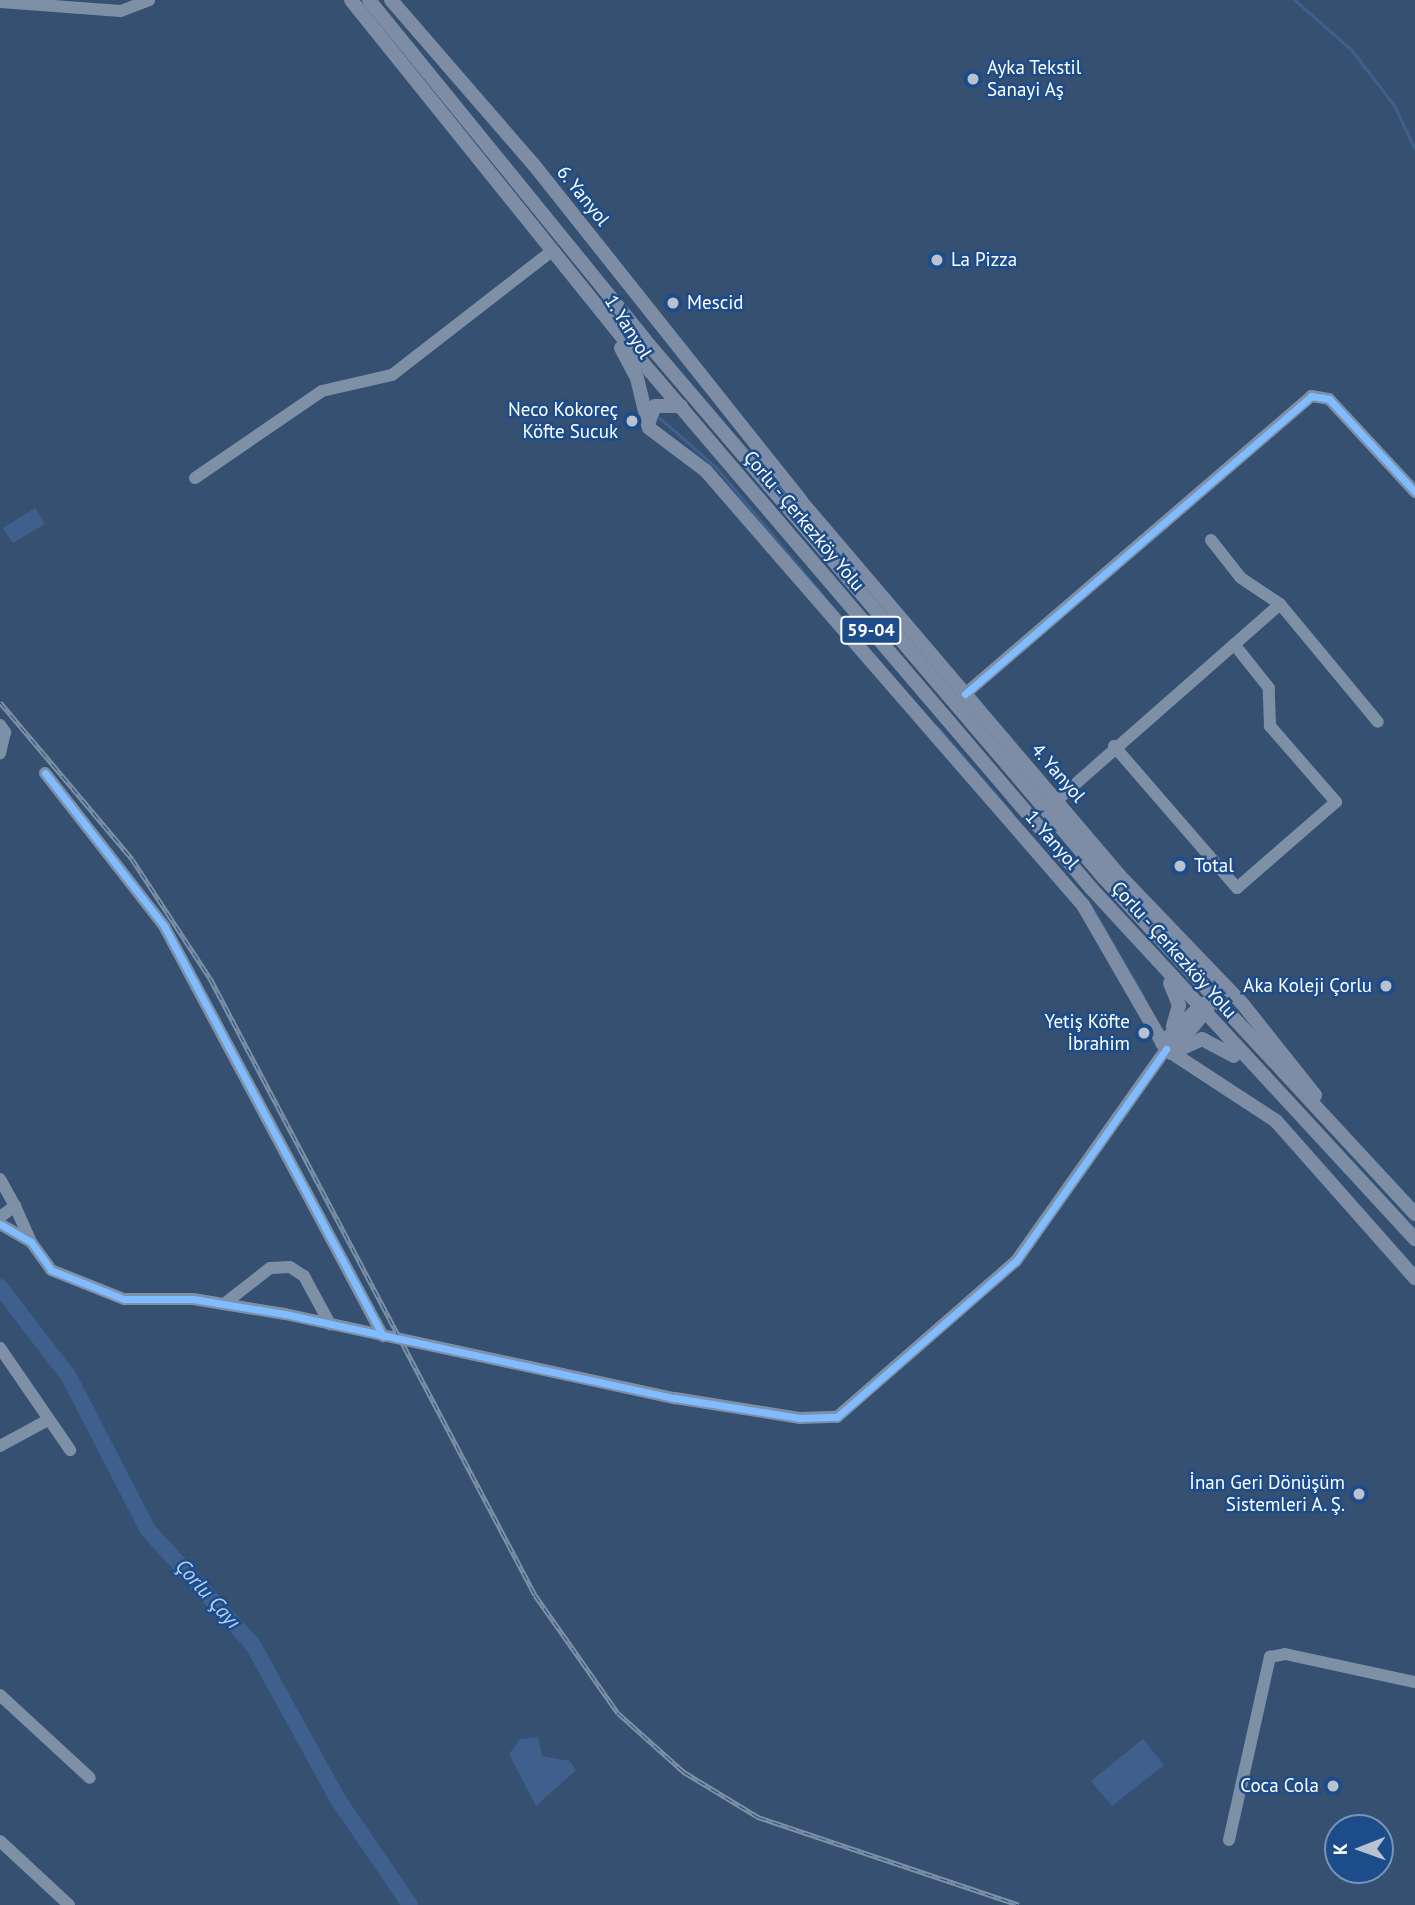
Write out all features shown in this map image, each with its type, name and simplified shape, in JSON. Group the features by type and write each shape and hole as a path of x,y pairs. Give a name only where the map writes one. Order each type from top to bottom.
{"main road":[{"name":"6. Yanyol","path":"391,0 534,166 737,423"},
{"name":"Çorlu - Çerkezköy Yolu","path":"357,3 582,288 1159,963 1350,1145 1415,1214"},
{"name":"Çorlu - Çerkezköy Yolu","path":"357,3 1195,980 1205,1007 1264,1076 1415,1239"},
{"name":"1. Yanyol","path":"582,288 632,366 649,429 706,471 1083,905 1166,1048 1276,1121 1415,1278"},
{"path":"649,429 655,406 681,406"},
{"path":"737,423 780,498"},
{"name":"4. Yanyol","path":"737,423 1176,939 1241,1002 1350,1145"},
{"path":"1176,939 1195,980"},
{"path":"1159,963 1179,1005 1166,1048"},
{"path":"1166,1048 1205,1007 1241,1002"},
{"path":"1166,1048 1196,1039 1211,1040 1264,1076"}],"street":[{"path":"0,2 121,11 149,0"},
{"path":"195,478 322,391 392,375 552,251"},
{"path":"965,694 1311,396 1329,400 1415,492"},
{"path":"1212,540 1241,578 1280,604 1378,722"},
{"path":"1056,801 1114,746 1280,604"},
{"path":"1114,746 1237,888 1336,802 1270,726 1269,688 1234,644"},
{"path":"0,725 5,732 0,752"},
{"path":"46,772 164,926 383,1336"},
{"path":"0,1179 31,1242 51,1270 86,1289 124,1299 224,1304 675,1398 800,1418 837,1417 1016,1261 1166,1048"},
{"path":"0,1217 15,1206"},
{"path":"0,1224 31,1242"},
{"path":"224,1304 270,1268 290,1267 304,1276 330,1324"},
{"path":"0,1348 70,1450"},
{"path":"0,1446 48,1420"},
{"path":"1229,1840 1270,1657 1285,1654 1415,1682"},
{"path":"0,1695 90,1778"},
{"path":"0,1841 69,1905"}],"water":[{"path":"35,508 45,524 13,543 3,528"},
{"path":"538,1737 542,1756 570,1761 576,1770 536,1806 509,1754 520,1739"},
{"path":"1143,1739 1164,1765 1112,1806 1091,1781"}],"waterway":[{"path":"1295,0 1351,49 1395,106 1415,149"},
{"path":"660,418 717,468 838,613"},
{"path":"937,726 1010,811"},
{"path":"1090,904 1144,997"},
{"name":"Çorlu Çayı","path":"0,1287 69,1377 148,1530 253,1645 337,1798 410,1905"}],"railway":[{"path":"0,702 132,859 210,978 535,1595 618,1713 684,1772 758,1817 1019,1905"}],"cycle path":[{"path":"965,694 1311,396 1329,399 1415,492"},
{"path":"45,773 164,926 383,1336"},
{"path":"0,1224 31,1242 51,1270 124,1299 193,1299 285,1314 675,1398 800,1418 837,1417 1016,1261 1166,1049"}],"place":[{"name":"Ayka Tekstil Sanayi Aş","path":"973,79"},
{"name":"La Pizza","path":"937,260"},
{"name":"Mescid","path":"673,303"},
{"name":"Neco Kokoreç Köfte Sucuk","path":"632,421"},
{"name":"Total","path":"1180,866"},
{"name":"Aka Koleji Çorlu","path":"1386,986"},
{"name":"Yetiş Köfte İbrahim","path":"1144,1033"},
{"name":"İnan Geri Dönüşüm Sistemleri A. Ş.","path":"1359,1494"},
{"name":"Coca Cola","path":"1333,1786"}]}
